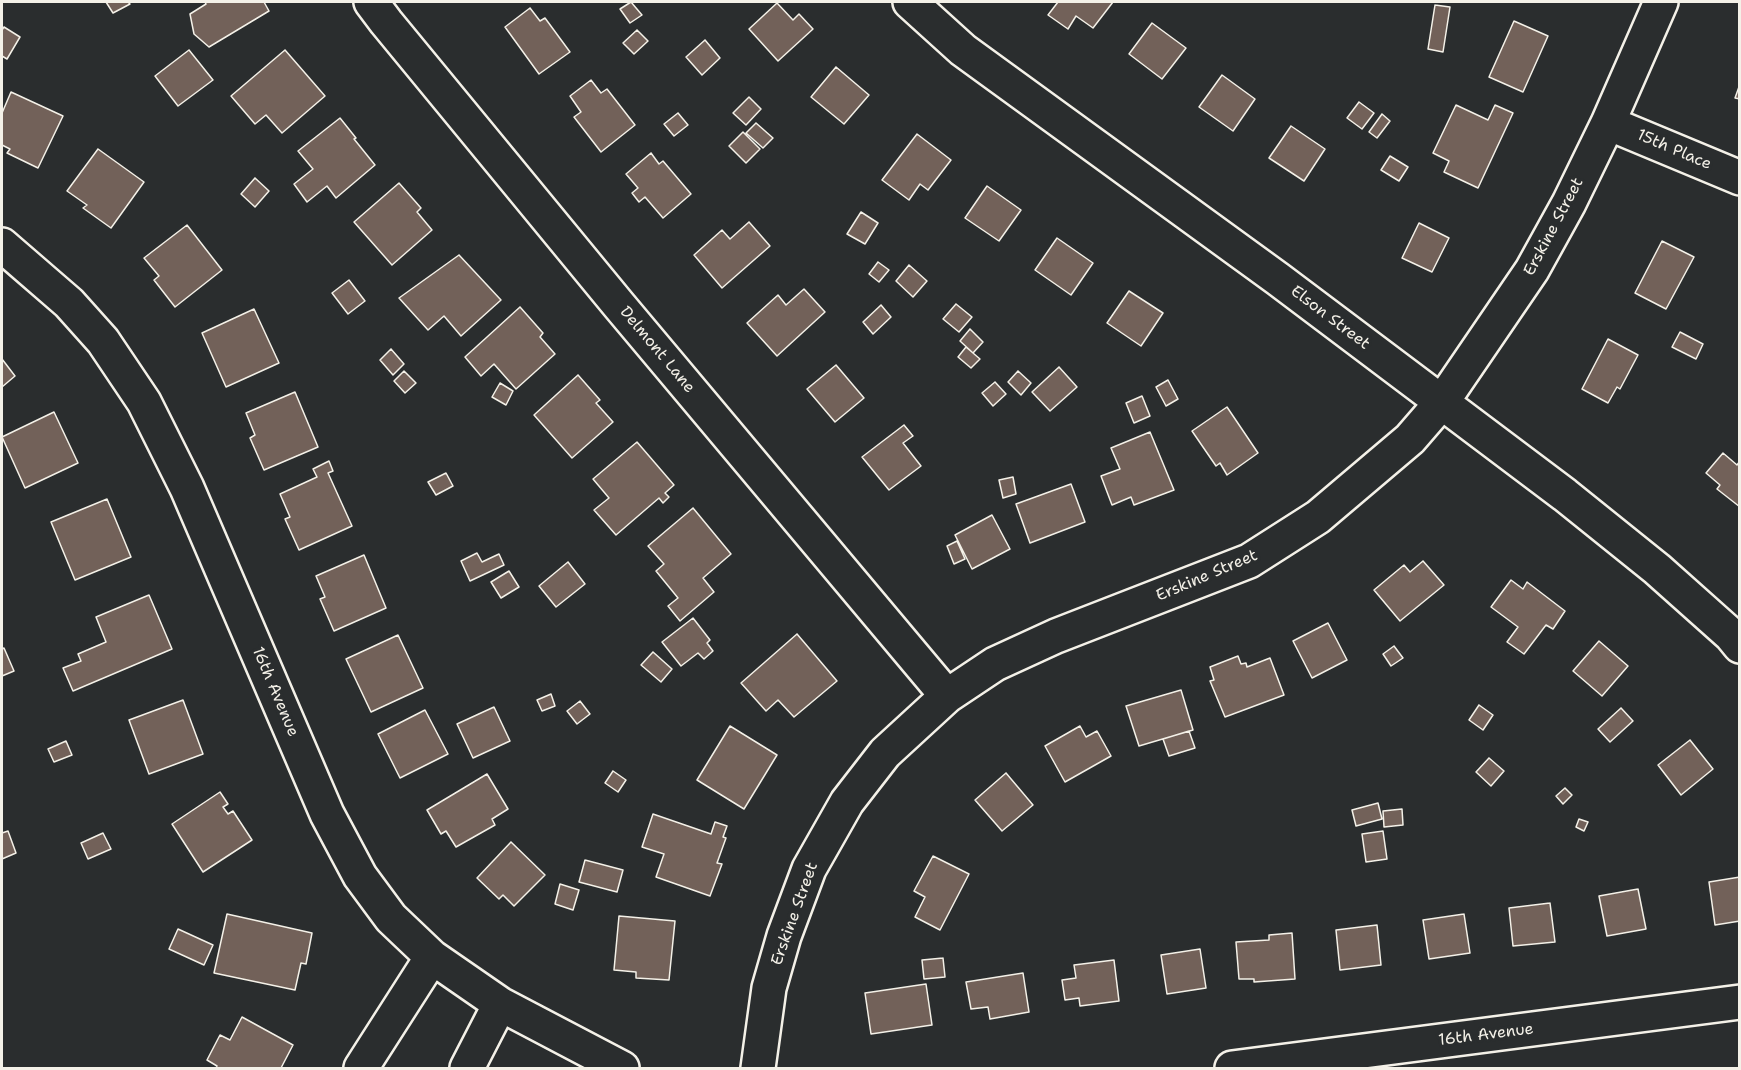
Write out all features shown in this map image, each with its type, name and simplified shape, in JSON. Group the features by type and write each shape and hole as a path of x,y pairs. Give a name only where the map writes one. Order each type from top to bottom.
{"street":[{"name":"Delmont Lane","path":"371,2 618,304 947,696"},
{"name":"Elson Street","path":"910,2 963,50 1278,279 1565,495 1657,569 1731,635 1740,646"},
{"name":"Erskine Street","path":"758,1068 769,988 784,936 809,869 847,802 885,753 947,696 994,664 1056,636 1249,561 1318,517 1410,439 1442,402 1532,270 1569,203 1608,123 1661,2"},
{"name":"15th Place","path":"1608,123 1740,178"},
{"name":"16th Avenue","path":"2,245 69,303 103,341 144,402 187,488 327,814 366,885 391,918 432,957 500,1004 622,1068"},
{"path":"361,1068 432,957"},
{"name":"16th Avenue","path":"1232,1068 1740,1002"},
{"path":"467,1068 500,1004"}],"building":[{"path":"106,2 128,2 130,4 113,13"},
{"path":"205,2 264,2 269,11 209,47 194,34 190,14 206,4"},
{"path":"631,2 642,15 630,23 620,9"},
{"path":"1058,2 1113,2 1093,28 1076,16 1068,29 1048,15"},
{"path":"777,3 793,20 799,14 813,29 778,61 749,29"},
{"path":"1435,5 1450,7 1443,52 1428,49"},
{"path":"530,8 540,21 545,18 570,52 539,74 505,27"},
{"path":"1514,21 1548,36 1523,92 1489,77"},
{"path":"1152,23 1186,48 1162,79 1129,54"},
{"path":"4,27 20,37 7,59 2,56"},
{"path":"637,30 648,41 634,54 623,43"},
{"path":"705,40 720,58 702,75 686,57"},
{"path":"189,50 213,80 178,106 155,76"},
{"path":"285,50 325,96 282,133 266,115 255,124 231,96"},
{"path":"836,67 869,95 844,124 811,97"},
{"path":"1222,75 1255,99 1233,131 1199,107"},
{"path":"591,80 601,93 607,89 635,125 601,152 574,117 581,112 570,96"},
{"path":"1740,84 1740,99 1735,98"},
{"path":"11,92 63,116 38,168 7,153 10,149 2,145 2,113"},
{"path":"749,97 761,109 746,125 733,113"},
{"path":"1359,102 1374,113 1362,129 1347,118"},
{"path":"1456,105 1488,120 1495,105 1513,113 1478,188 1444,172 1449,161 1433,153"},
{"path":"678,113 688,125 674,136 664,124"},
{"path":"1382,114 1390,121 1377,138 1369,132"},
{"path":"340,118 375,165 336,198 327,186 307,202 294,184 313,169 298,151"},
{"path":"756,123 773,138 763,148 746,133"},
{"path":"1291,126 1325,149 1304,181 1269,158"},
{"path":"743,132 760,149 746,163 729,146"},
{"path":"917,134 951,160 928,190 920,184 909,200 882,180"},
{"path":"98,149 144,182 111,228 83,208 87,205 67,191"},
{"path":"651,153 659,164 663,161 691,194 663,218 645,197 639,202 632,193 638,188 626,174"},
{"path":"1390,156 1408,167 1399,181 1381,170"},
{"path":"255,178 269,191 255,207 241,194"},
{"path":"399,183 421,208 417,212 432,230 392,265 354,222"},
{"path":"987,186 1021,210 999,241 965,218"},
{"path":"861,212 878,223 865,244 847,234"},
{"path":"749,222 770,246 722,288 694,255 722,230 730,239"},
{"path":"1419,223 1449,238 1432,272 1402,258"},
{"path":"187,225 222,270 175,307 154,280 159,276 144,258"},
{"path":"1057,238 1093,263 1071,295 1035,270"},
{"path":"1662,241 1694,257 1666,309 1635,293"},
{"path":"459,255 501,300 461,336 444,316 428,330 399,298"},
{"path":"878,262 889,270 879,282 869,274"},
{"path":"909,265 927,281 913,297 896,281"},
{"path":"349,280 365,301 348,314 332,293"},
{"path":"804,289 825,312 777,356 747,323 778,295 786,305"},
{"path":"1129,291 1163,313 1141,346 1107,323"},
{"path":"956,304 972,317 959,332 943,319"},
{"path":"881,305 891,317 873,334 863,322"},
{"path":"520,307 543,333 540,337 555,354 516,389 494,364 481,376 465,357"},
{"path":"254,309 279,363 226,387 202,333"},
{"path":"970,329 983,342 973,353 960,341"},
{"path":"1680,332 1703,344 1696,359 1672,347"},
{"path":"1608,339 1638,355 1620,389 1617,387 1608,403 1582,389"},
{"path":"966,347 980,359 971,368 958,357"},
{"path":"391,349 404,364 393,375 380,360"},
{"path":"2,359 15,376 2,387"},
{"path":"836,365 864,398 835,422 807,389"},
{"path":"1059,367 1077,387 1050,411 1032,392"},
{"path":"404,371 416,383 405,393 394,381"},
{"path":"1018,371 1031,383 1021,395 1008,382"},
{"path":"578,375 600,400 596,403 613,422 572,458 534,415"},
{"path":"1168,380 1178,399 1166,406 1156,387"},
{"path":"995,382 1006,394 993,406 982,393"},
{"path":"500,383 513,391 506,405 492,397"},
{"path":"295,392 318,447 264,470 250,438 255,435 246,413"},
{"path":"1142,396 1150,416 1134,423 1126,403"},
{"path":"1227,407 1258,453 1227,475 1220,463 1216,466 1192,431"},
{"path":"54,412 78,463 25,488 2,437"},
{"path":"904,425 913,436 903,443 921,466 889,490 862,457"},
{"path":"1150,432 1174,490 1134,505 1131,497 1112,505 1101,476 1120,469 1111,448"},
{"path":"637,442 674,485 665,493 669,497 663,503 659,498 616,535 594,510 609,498 593,479"},
{"path":"1723,453 1737,465 1740,461 1740,507 1717,489 1720,485 1706,473"},
{"path":"329,461 333,471 328,473 352,526 299,550 285,519 290,517 280,494 317,477 313,469"},
{"path":"446,473 453,486 436,495 428,482"},
{"path":"1013,477 1016,494 1003,498 999,480"},
{"path":"1071,484 1085,522 1030,543 1016,504"},
{"path":"107,499 131,557 75,580 51,522"},
{"path":"693,508 731,554 703,578 714,592 680,621 668,606 678,598 656,571 664,564 648,546"},
{"path":"992,515 1010,549 972,569 955,535"},
{"path":"957,541 965,559 954,564 947,546"},
{"path":"477,553 482,562 499,554 504,565 470,581 461,561"},
{"path":"364,555 386,608 334,631 320,599 325,597 316,576"},
{"path":"1423,561 1444,585 1400,621 1374,590 1404,565 1410,572"},
{"path":"568,562 585,584 556,607 539,586"},
{"path":"509,571 519,587 501,598 491,582"},
{"path":"1511,580 1523,589 1527,582 1565,611 1553,629 1546,625 1524,654 1507,642 1518,627 1491,607"},
{"path":"149,595 172,649 73,691 63,668 81,661 78,654 106,642 96,617"},
{"path":"693,618 710,640 707,643 713,651 704,659 698,653 681,666 662,642"},
{"path":"1328,623 1347,660 1312,678 1293,641"},
{"path":"797,634 837,681 794,717 778,700 766,711 741,683"},
{"path":"398,635 423,688 371,712 346,659"},
{"path":"1599,641 1628,666 1602,696 1573,671"},
{"path":"1394,646 1403,658 1391,666 1383,654"},
{"path":"4,648 14,671 2,676 2,649"},
{"path":"653,652 672,669 661,682 641,665"},
{"path":"1238,656 1241,664 1246,663 1247,667 1270,658 1284,695 1225,717 1210,681 1214,680 1210,667"},
{"path":"1181,690 1193,730 1139,746 1126,706"},
{"path":"551,694 555,706 542,711 537,700"},
{"path":"183,700 203,754 149,774 129,720"},
{"path":"580,701 590,714 577,724 567,711"},
{"path":"1479,705 1493,715 1483,730 1469,720"},
{"path":"494,707 510,741 473,758 457,724"},
{"path":"1621,708 1633,721 1610,742 1598,729"},
{"path":"425,710 448,754 400,778 378,734"},
{"path":"730,726 777,755 744,809 697,780"},
{"path":"1080,726 1086,737 1097,731 1111,756 1065,782 1045,746"},
{"path":"1189,731 1195,748 1169,756 1163,739"},
{"path":"1690,740 1713,769 1681,795 1658,765"},
{"path":"66,741 72,755 54,762 48,749"},
{"path":"1489,758 1504,771 1491,786 1476,772"},
{"path":"613,771 626,780 618,792 605,783"},
{"path":"1006,773 1033,805 1002,831 975,800"},
{"path":"487,774 508,809 492,819 495,825 456,847 446,831 441,834 427,810"},
{"path":"1565,788 1572,795 1563,804 1556,796"},
{"path":"220,792 228,804 223,807 228,814 233,811 252,840 203,872 172,824"},
{"path":"1378,803 1382,819 1356,826 1352,810"},
{"path":"1402,809 1403,825 1384,827 1383,811"},
{"path":"653,814 711,834 715,822 727,826 723,837 726,838 717,863 722,864 710,896 656,877 664,854 642,847"},
{"path":"1579,819 1588,822 1584,831 1576,827"},
{"path":"8,831 16,853 2,859 2,833"},
{"path":"1383,831 1387,859 1366,862 1362,834"},
{"path":"103,833 111,849 88,859 81,843"},
{"path":"511,842 545,875 514,906 503,895 499,899 477,878"},
{"path":"933,856 969,874 940,930 915,917 925,897 914,891"},
{"path":"585,860 623,870 617,892 579,882"},
{"path":"1740,877 1740,921 1715,925 1709,882"},
{"path":"560,884 579,890 573,910 555,904"},
{"path":"1638,889 1646,929 1607,936 1599,896"},
{"path":"1550,903 1555,942 1513,946 1509,908"},
{"path":"227,914 312,933 306,964 301,963 295,990 214,973"},
{"path":"1464,914 1470,953 1429,959 1423,920"},
{"path":"619,916 675,921 669,980 636,978 636,972 614,970"},
{"path":"1377,925 1381,965 1340,970 1336,930"},
{"path":"178,929 213,945 204,965 169,949"},
{"path":"1292,933 1295,979 1254,982 1254,979 1239,979 1236,942 1269,940 1269,935"},
{"path":"1200,949 1206,988 1167,994 1161,955"},
{"path":"943,958 945,977 924,979 922,960"},
{"path":"1114,960 1119,1001 1080,1006 1079,998 1065,1000 1062,980 1076,978 1074,965"},
{"path":"1023,973 1029,1012 990,1019 988,1007 971,1009 966,982"},
{"path":"926,984 932,1025 871,1034 865,993"},
{"path":"242,1017 293,1045 281,1068 216,1068 217,1066 207,1060 220,1035 230,1040"}]}
